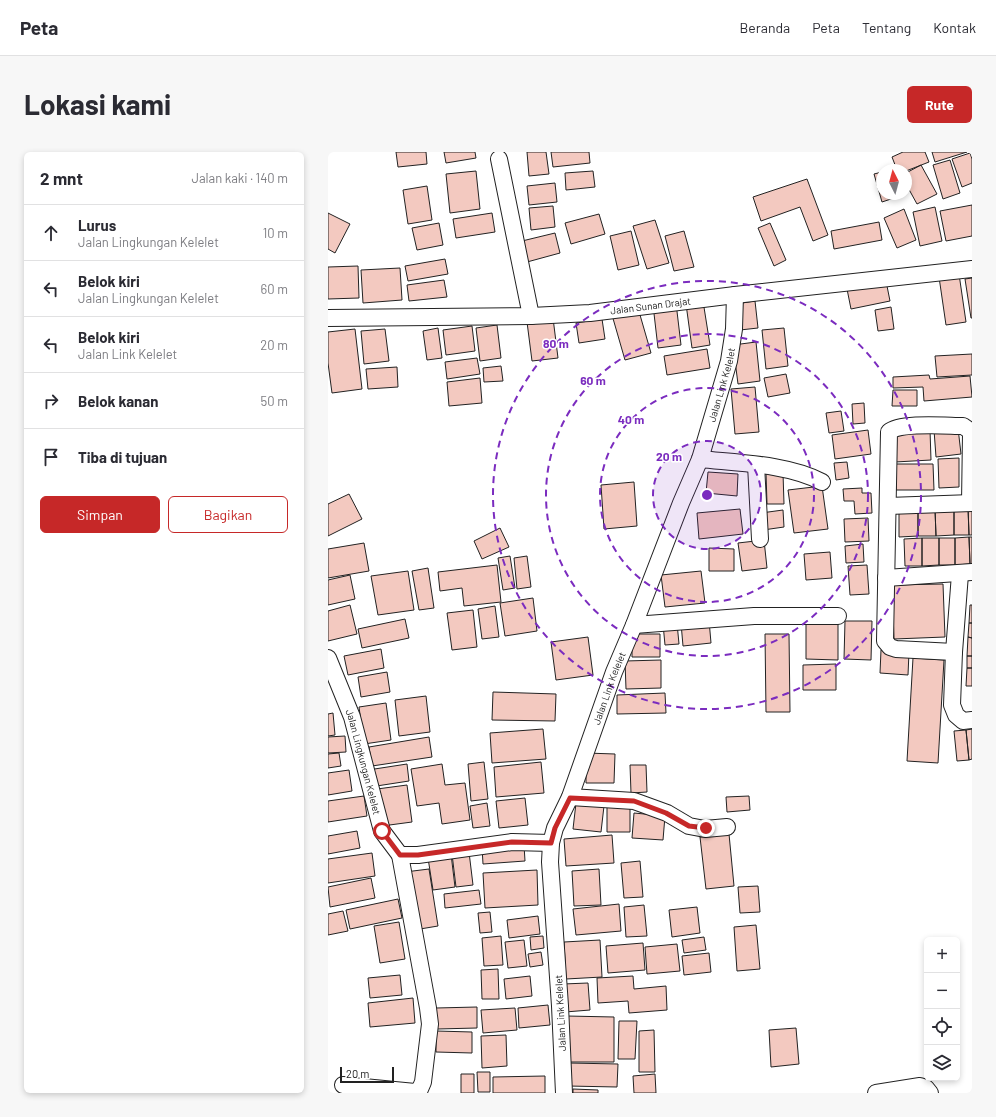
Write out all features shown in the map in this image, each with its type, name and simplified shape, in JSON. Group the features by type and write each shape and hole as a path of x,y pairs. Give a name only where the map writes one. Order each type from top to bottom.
{"street":[{"path":"499,159 531,316"},
{"name":"Jalan Sunan Drajat","path":"328,318 531,316 590,313 735,295 972,269"},
{"name":"Jalan Link Kelelet","path":"564,1093 560,1006 550,862 551,843 555,828 570,798 614,672 700,459 728,361 734,329 735,295"},
{"path":"888,506 971,503 971,433 969,430 964,426 907,426 892,429 889,432 885,641 890,647 896,649 954,652"},
{"path":"700,459 796,471 811,476 822,482"},
{"path":"756,465 760,539"},
{"path":"886,578 966,573 954,652 952,705 956,715 964,721 972,720"},
{"path":"634,625 754,616 838,616"},
{"name":"Jalan Lingkungan Kelelet","path":"328,658 352,717 382,831 400,855"},
{"path":"570,798 634,801 666,813 689,826 706,828 727,827"},
{"path":"343,1085 415,1092 420,1089 423,1082 430,1024 400,855 418,855 512,842 551,843"},
{"path":"876,1093 920,1086 926,1088 930,1093"}],"building":[{"path":"396,152 426,152 427,164 398,167"},
{"path":"444,152 475,152 476,158 446,163"},
{"path":"527,152 546,152 549,174 529,176"},
{"path":"551,152 589,152 590,163 553,167"},
{"path":"903,152 925,152 929,162 912,169 912,164 895,164 892,157"},
{"path":"932,152 967,152 935,162"},
{"path":"970,153 972,159 972,183 962,187 952,159"},
{"path":"950,160 960,193 943,199 933,165"},
{"path":"921,165 937,194 917,204 912,195 912,170"},
{"path":"476,171 480,209 450,213 446,174"},
{"path":"593,171 595,187 566,190 565,173"},
{"path":"807,179 828,235 813,241 800,207 761,221 753,197"},
{"path":"555,183 557,202 529,205 527,186"},
{"path":"427,186 432,220 408,224 403,190"},
{"path":"972,205 972,236 946,241 940,211"},
{"path":"553,206 555,227 531,230 529,208"},
{"path":"935,207 942,241 920,246 913,212"},
{"path":"904,209 916,240 897,248 884,218"},
{"path":"328,213 350,224 335,253 328,249"},
{"path":"492,213 495,232 456,238 453,219"},
{"path":"599,214 605,234 571,244 565,223"},
{"path":"655,220 669,263 647,269 633,226"},
{"path":"879,222 882,240 834,249 831,231"},
{"path":"439,223 443,245 417,250 412,228"},
{"path":"770,223 786,260 774,266 758,228"},
{"path":"631,231 639,265 618,270 610,236"},
{"path":"684,231 694,267 674,271 665,236"},
{"path":"555,233 560,253 527,262 522,241"},
{"path":"445,259 448,274 408,281 405,266"},
{"path":"358,266 359,298 328,299 328,267"},
{"path":"400,268 402,300 363,303 361,270"},
{"path":"959,274 966,322 946,325 939,277"},
{"path":"972,278 972,318 971,318 965,279"},
{"path":"444,280 447,297 409,301 407,285"},
{"path":"886,281 890,301 851,309 847,289"},
{"path":"703,301 710,345 692,348 686,304"},
{"path":"755,301 758,328 740,330 736,304"},
{"path":"676,303 681,345 658,348 653,305"},
{"path":"891,307 894,329 878,331 875,310"},
{"path":"638,308 651,353 625,360 612,315"},
{"path":"553,318 558,358 532,361 527,322"},
{"path":"602,319 605,339 579,343 576,323"},
{"path":"497,325 501,358 480,361 476,328"},
{"path":"472,326 475,351 446,355 443,330"},
{"path":"438,328 442,358 427,360 423,331"},
{"path":"784,328 788,366 766,369 762,330"},
{"path":"355,329 362,389 332,393 328,363 328,332"},
{"path":"385,329 389,361 364,364 361,331"},
{"path":"756,342 760,381 738,384 733,345"},
{"path":"707,349 710,368 667,375 664,356"},
{"path":"972,354 972,375 937,377 935,356"},
{"path":"477,358 480,374 447,379 445,362"},
{"path":"501,366 503,381 484,382 483,368"},
{"path":"397,367 398,387 368,389 366,369"},
{"path":"786,374 790,393 768,397 764,378"},
{"path":"929,375 930,379 970,376 972,397 924,401 923,387 893,388 893,377"},
{"path":"480,378 482,403 449,406 447,382"},
{"path":"755,387 759,432 735,434 731,389"},
{"path":"893,390 917,390 917,406 892,406"},
{"path":"864,403 865,423 853,424 852,404"},
{"path":"841,411 844,431 829,433 826,413"},
{"path":"958,428 961,454 936,457 934,430"},
{"path":"868,430 871,454 835,459 832,435"},
{"path":"930,430 931,460 895,462 893,432"},
{"path":"959,458 959,487 939,488 938,459"},
{"path":"847,462 849,478 836,480 834,463"},
{"path":"896,464 933,464 934,490 896,490"},
{"path":"708,472 738,474 737,496 706,493"},
{"path":"766,473 783,473 784,504 767,504"},
{"path":"634,482 637,526 604,529 601,485"},
{"path":"822,486 828,529 794,533 788,490"},
{"path":"862,488 862,493 871,493 872,513 855,514 854,501 844,501 843,489"},
{"path":"349,494 362,519 328,536 328,504"},
{"path":"968,507 969,535 954,535 954,508"},
{"path":"968,507 972,507 972,535 969,535"},
{"path":"954,508 954,535 936,536 935,509"},
{"path":"740,509 743,534 699,539 697,513"},
{"path":"899,509 918,509 918,536 899,537"},
{"path":"918,509 935,509 936,536 918,536"},
{"path":"783,510 784,527 763,530 761,513"},
{"path":"868,518 869,541 845,542 844,519"},
{"path":"500,528 509,547 482,559 474,541"},
{"path":"969,537 970,564 955,565 955,538"},
{"path":"969,537 972,537 972,564 970,564"},
{"path":"922,538 922,566 905,566 904,539"},
{"path":"922,538 939,538 939,565 922,566"},
{"path":"939,538 955,538 955,565 939,565"},
{"path":"764,540 767,568 742,571 738,543"},
{"path":"364,543 369,571 328,578 328,549"},
{"path":"863,544 864,562 846,563 845,546"},
{"path":"709,548 734,549 734,571 709,571"},
{"path":"830,552 832,578 806,580 804,554"},
{"path":"510,556 515,588 503,590 498,558"},
{"path":"527,556 531,587 517,589 514,558"},
{"path":"497,565 501,602 464,606 462,588 440,591 438,572"},
{"path":"867,565 869,594 850,595 848,566"},
{"path":"428,568 434,608 419,610 412,571"},
{"path":"408,571 414,610 378,615 371,576"},
{"path":"701,571 705,603 665,607 661,575"},
{"path":"350,575 355,599 328,605 328,580"},
{"path":"943,584 945,637 894,639 892,585"},
{"path":"533,598 537,631 505,636 500,603"},
{"path":"350,605 357,634 328,641 328,611"},
{"path":"970,605 972,605 972,623 969,623"},
{"path":"495,606 499,637 482,639 478,609"},
{"path":"473,610 477,647 452,650 447,613"},
{"path":"405,619 409,638 362,648 358,629"},
{"path":"709,620 711,643 683,646 681,623"},
{"path":"845,621 872,621 871,660 844,659"},
{"path":"677,623 679,644 665,645 663,624"},
{"path":"969,623 972,623 972,638 968,637"},
{"path":"806,624 838,624 838,660 806,659"},
{"path":"632,634 660,634 660,657 632,657"},
{"path":"765,634 789,634 790,712 766,712"},
{"path":"588,637 593,675 556,680 551,642"},
{"path":"968,637 972,638 972,656 967,656"},
{"path":"381,649 384,668 348,675 344,656"},
{"path":"881,650 909,652 908,675 880,673"},
{"path":"967,656 972,656 972,668 967,668"},
{"path":"913,658 944,660 938,763 907,761"},
{"path":"661,660 661,688 626,689 625,661"},
{"path":"836,664 836,690 803,690 803,665"},
{"path":"967,668 972,668 972,686 966,686"},
{"path":"387,672 390,692 361,697 358,677"},
{"path":"493,692 556,694 555,721 492,720"},
{"path":"665,693 666,713 617,714 617,695"},
{"path":"426,696 430,732 399,736 395,700"},
{"path":"386,703 391,740 364,744 359,707"},
{"path":"333,713 335,735 328,736 328,714"},
{"path":"543,729 546,759 492,763 490,733"},
{"path":"972,729 972,759 969,760 966,730"},
{"path":"966,730 969,760 957,761 954,731"},
{"path":"345,736 346,752 328,753 328,737"},
{"path":"429,737 432,757 372,766 369,747"},
{"path":"339,753 341,766 328,768 328,754"},
{"path":"586,753 615,754 614,783 586,783"},
{"path":"484,762 488,799 471,801 468,764"},
{"path":"541,762 544,793 496,797 494,767"},
{"path":"407,764 409,781 370,787 368,770"},
{"path":"442,764 445,785 465,783 470,820 442,824 439,803 417,806 411,769"},
{"path":"630,765 646,765 647,792 631,793"},
{"path":"349,770 352,791 328,795 328,773"},
{"path":"407,785 412,822 382,826 377,789"},
{"path":"364,796 367,816 328,822 328,801"},
{"path":"749,796 750,810 727,812 726,797"},
{"path":"525,798 528,825 499,828 496,801"},
{"path":"607,801 630,801 630,832 607,832"},
{"path":"487,803 490,826 473,828 470,806"},
{"path":"576,803 604,806 601,832 573,829"},
{"path":"634,813 665,816 663,840 632,838"},
{"path":"357,831 360,848 328,854 328,836"},
{"path":"729,834 734,886 706,889 700,837"},
{"path":"612,835 614,863 566,866 564,839"},
{"path":"524,845 525,861 483,864 482,847"},
{"path":"469,852 473,885 456,887 452,854"},
{"path":"372,853 375,876 328,883 328,859"},
{"path":"451,854 455,887 433,890 428,858"},
{"path":"640,861 643,897 624,898 621,863"},
{"path":"429,869 438,926 414,930 405,872"},
{"path":"599,869 601,905 574,906 572,871"},
{"path":"537,870 538,905 485,908 483,873"},
{"path":"371,878 375,898 330,907 328,887"},
{"path":"758,886 760,912 740,913 738,887"},
{"path":"479,890 481,904 445,908 444,894"},
{"path":"398,899 402,918 350,929 346,910"},
{"path":"619,904 621,931 576,935 573,909"},
{"path":"644,905 647,936 626,937 624,907"},
{"path":"697,907 700,933 672,937 669,910"},
{"path":"343,911 348,931 328,935 328,914"},
{"path":"490,912 492,932 480,933 478,913"},
{"path":"538,916 540,934 509,938 507,920"},
{"path":"399,922 405,959 380,963 374,926"},
{"path":"756,925 760,969 737,971 734,927"},
{"path":"501,936 503,965 484,966 482,938"},
{"path":"543,936 544,948 531,950 530,937"},
{"path":"704,937 706,950 684,953 682,940"},
{"path":"524,940 527,966 508,968 505,942"},
{"path":"600,940 602,977 566,979 564,942"},
{"path":"643,943 645,970 608,973 606,946"},
{"path":"677,944 680,971 647,974 645,947"},
{"path":"541,952 543,965 530,967 528,954"},
{"path":"709,953 711,972 684,975 682,956"},
{"path":"498,969 499,999 482,999 481,970"},
{"path":"400,975 402,995 370,998 368,978"},
{"path":"530,976 532,996 506,999 504,979"},
{"path":"633,976 634,989 666,986 667,1010 629,1013 628,1001 598,1003 597,978"},
{"path":"588,983 590,1010 565,1012 563,984"},
{"path":"413,998 415,1023 370,1027 368,1003"},
{"path":"548,1005 550,1025 519,1028 518,1008"},
{"path":"477,1007 477,1028 437,1029 436,1008"},
{"path":"515,1008 517,1030 483,1033 481,1010"},
{"path":"567,1016 614,1017 614,1062 566,1062"},
{"path":"619,1021 637,1021 635,1059 618,1059"},
{"path":"796,1028 799,1064 771,1067 769,1030"},
{"path":"654,1030 655,1072 639,1072 639,1031"},
{"path":"436,1031 472,1032 472,1053 436,1052"},
{"path":"506,1035 507,1066 482,1068 481,1036"},
{"path":"569,1063 618,1064 617,1087 568,1086"},
{"path":"477,1072 490,1072 490,1092 478,1092"},
{"path":"461,1074 474,1074 474,1093 461,1093"},
{"path":"655,1074 656,1093 634,1093 633,1076"},
{"path":"545,1076 545,1093 493,1093 493,1077"},
{"path":"573,1089 598,1090 598,1093 573,1093"}],"route":[{"path":"382,831 400,855 418,855 512,842 551,843 555,828 570,798 634,801 666,813 689,826 706,828"}]}
